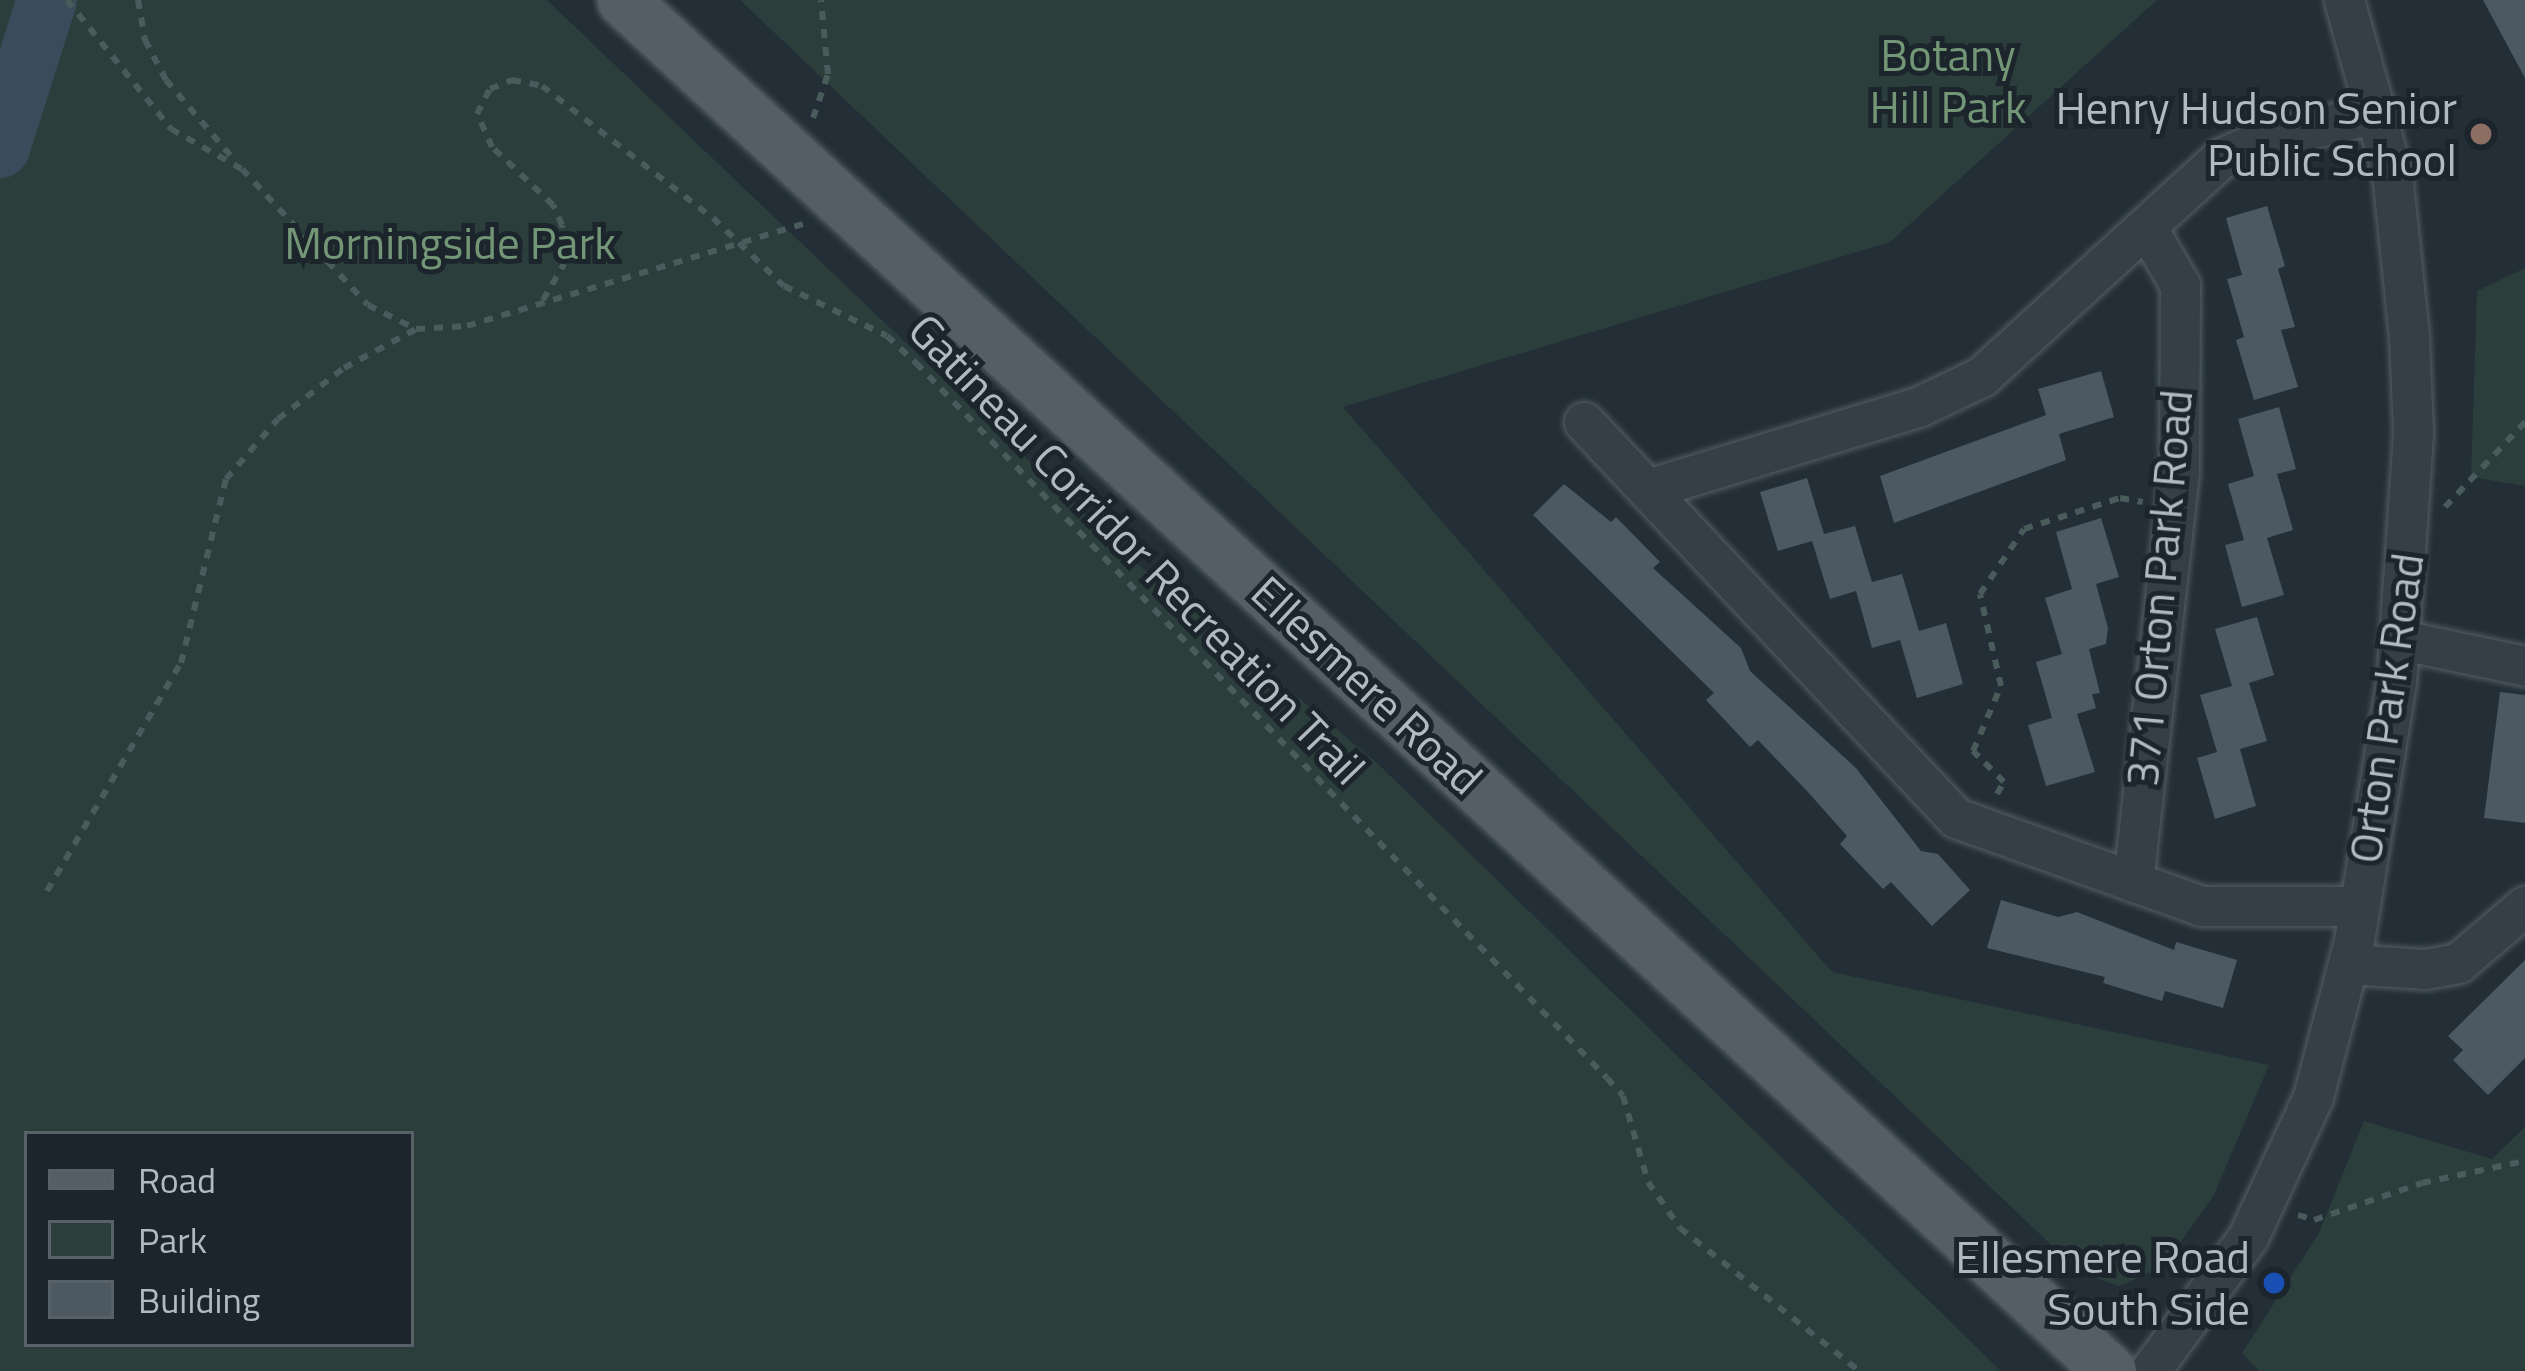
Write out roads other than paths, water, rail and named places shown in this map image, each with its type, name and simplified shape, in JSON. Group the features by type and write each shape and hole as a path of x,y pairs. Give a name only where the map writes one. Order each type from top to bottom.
{"main road":[{"name":"Ellesmere Road","path":"623,0 2110,1371"}],"street":[{"name":"Orton Park Road","path":"2150,1371 2265,1204 2313,1097 2348,964 2402,640 2409,542 2409,337 2380,112 2344,0"},
{"path":"1651,488 1918,407 1981,377 2148,230 2205,172 2240,148 2380,112"},
{"name":"371 Orton Park Road","path":"2133,882 2174,508 2180,285 2148,230"},
{"path":"1584,422 1651,488 1956,818 2202,906 2358,905"},
{"path":"2402,640 2525,665"},
{"path":"2348,964 2425,970 2458,963 2525,906"}],"waterway":[{"path":"0,148 47,0"}],"place":[{"name":"Henry Hudson Senior Public School","path":"2481,134"},
{"name":"Ellesmere Road South Side","path":"2274,1283"}],"park label":[{"name":"Botany Hill Park","path":"1948,81"},
{"name":"Morningside Park","path":"450,243"}]}
